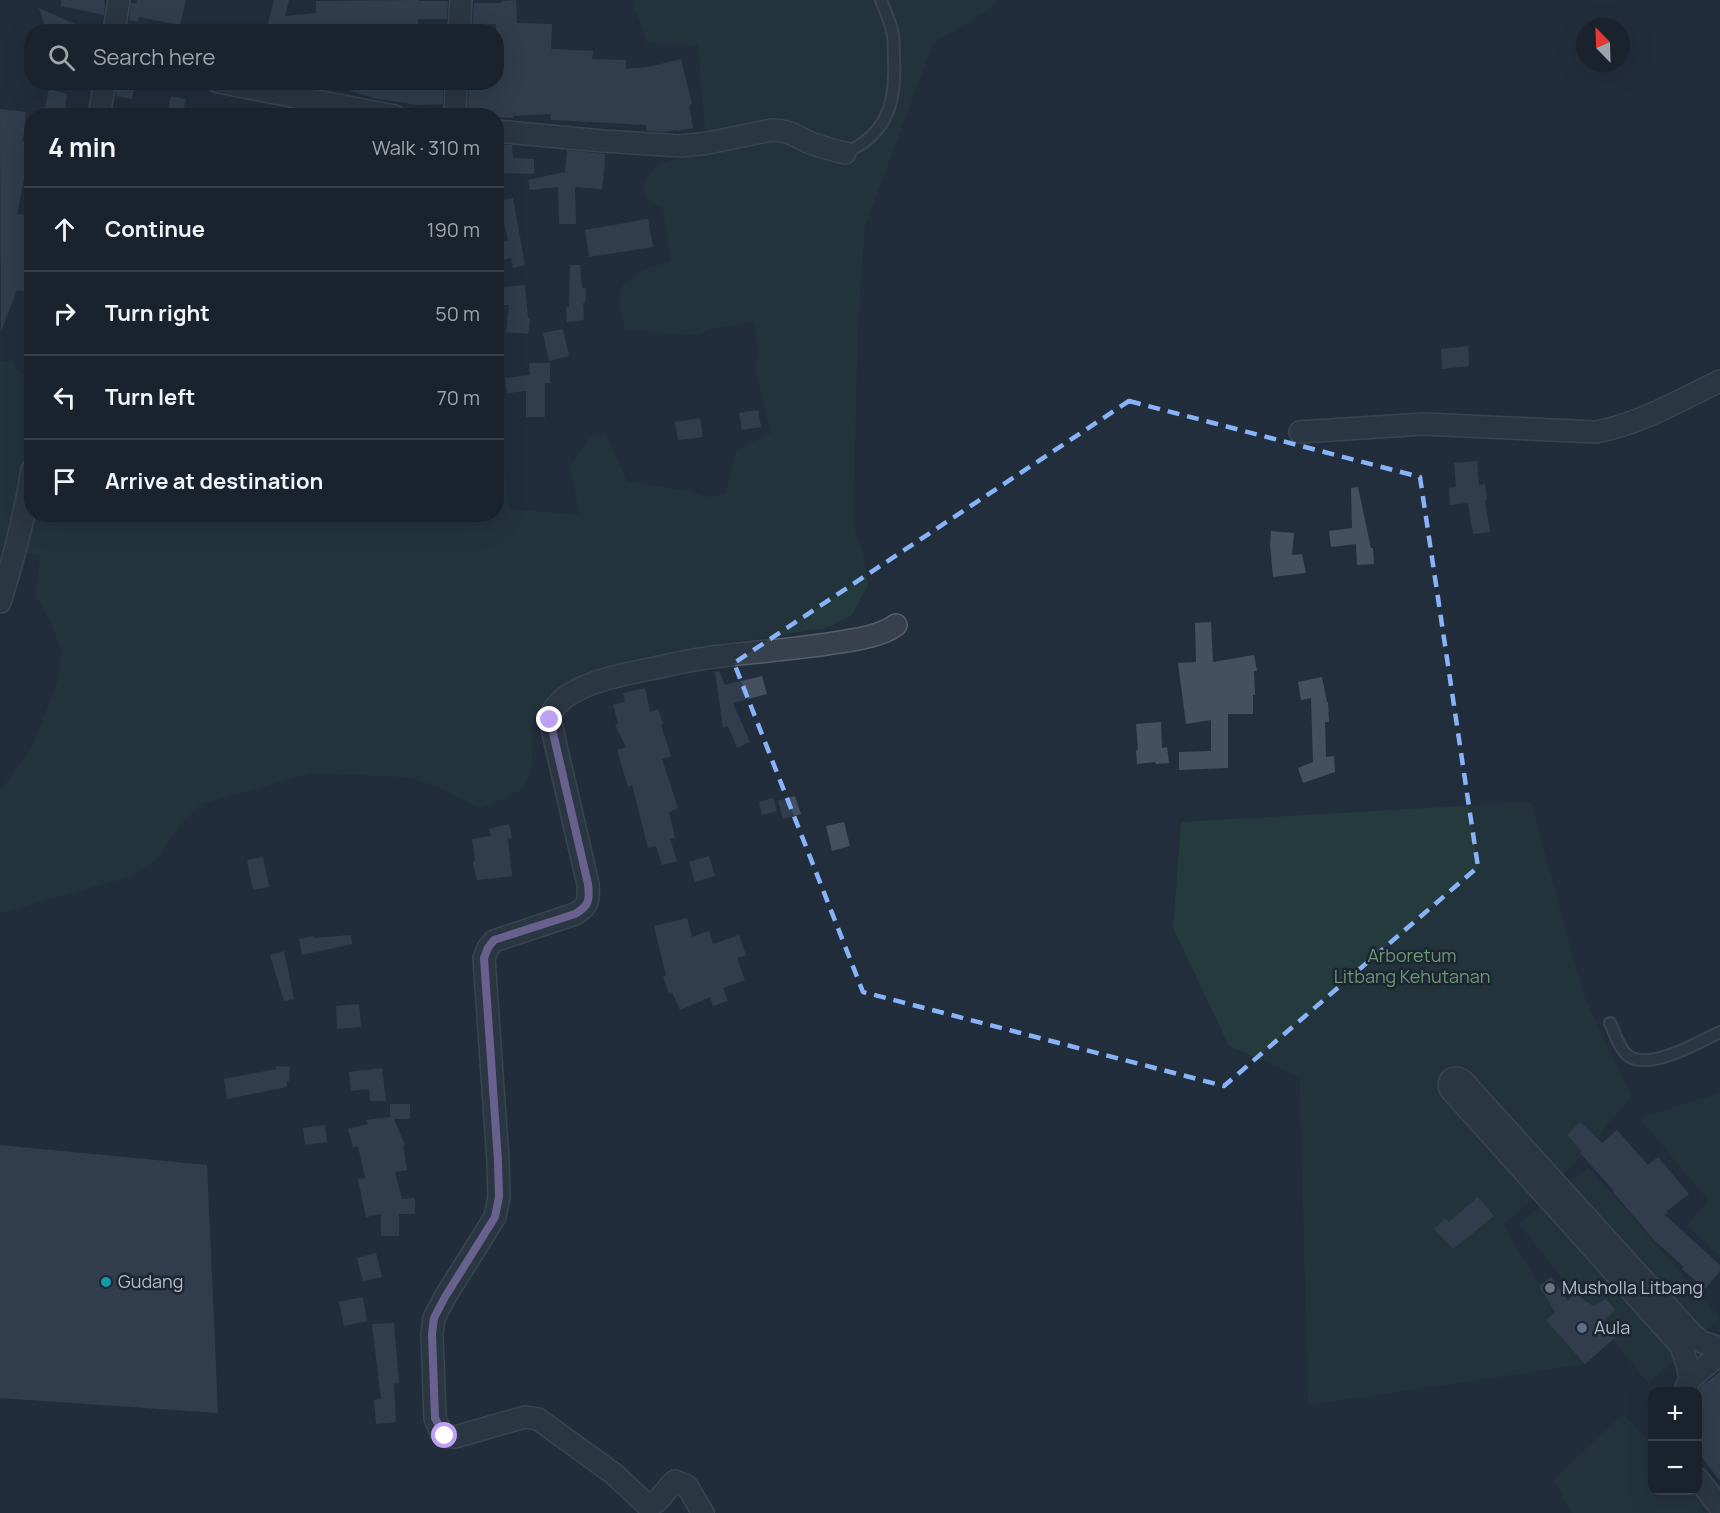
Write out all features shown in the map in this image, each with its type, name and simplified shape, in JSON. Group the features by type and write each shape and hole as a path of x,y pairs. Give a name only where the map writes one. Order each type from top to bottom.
{"street":[{"path":"115,24 119,0"},
{"path":"460,24 461,0"},
{"path":"100,108 104,90"},
{"path":"260,90 353,108"},
{"path":"455,108 456,90"},
{"path":"504,132 681,146 782,130 791,132 809,142 845,153"},
{"path":"1300,432 1424,424 1596,432 1617,428 1720,381"},
{"path":"0,602 24,516"},
{"path":"703,1513 687,1486 675,1481 656,1503 651,1506 647,1505 614,1474 538,1419 525,1418 455,1437 445,1436 435,1418 432,1334 434,1318 495,1217 499,1197 484,958 494,940 575,914 585,909 589,897 586,873 550,720 551,713 557,704 568,695 586,686 618,676 698,659 809,647 862,638 881,633 896,625"},
{"path":"1550,1189 1463,1081 1459,1077 1454,1077 1450,1081 1451,1090 1550,1189 1687,1341 1687,1385"},
{"path":"1687,1341 1702,1342 1720,1348"},
{"path":"1687,1385 1720,1354"},
{"path":"1702,1484 1720,1507"}],"lane":[{"path":"845,153 871,137 887,114 893,97 895,86 893,35 881,0"},
{"path":"1610,1023 1626,1054 1632,1059 1647,1061 1674,1054 1720,1032"}],"highlighted area":[{"path":"1129,401 1420,477 1478,867 1224,1086 863,992 734,663"}],"green space":[{"path":"634,0 998,0 988,10 933,43 865,226 858,322 853,524 863,554 868,585 852,615 823,629 735,641 582,673 531,725 532,757 524,788 494,803 478,808 439,787 408,777 311,773 201,804 179,826 160,856 132,876 0,913 0,792 34,743 57,683 62,651 51,623 36,596 40,556 0,546 0,361 12,361 21,374 24,374 24,522 504,522 504,465 509,509 580,515 570,468 590,437 606,436 627,482 693,492 709,497 725,494 737,450 771,433 755,368 759,352 754,322 711,328 697,335 625,330 619,302 623,284 646,269 671,261 663,208 645,194 643,190 646,180 661,164 707,152 698,45 647,43"},
{"name":"Arboretum Litbang Kehutanan","path":"1531,802 1583,994 1631,1096 1577,1161 1503,1224 1585,1364 1308,1405 1300,1077 1229,1046 1173,928 1181,822"},
{"path":"1720,1093 1720,1255 1688,1226 1708,1200 1640,1118"},
{"path":"1588,1167 1720,1318 1648,1383 1519,1224"},
{"path":"1623,1414 1648,1440 1648,1495 1702,1494 1720,1513 1571,1513 1554,1479"}],"building":[{"path":"61,0 104,0 104,15 61,6"},
{"path":"137,0 186,0 180,24 139,17 138,22 129,20 131,3 136,4"},
{"path":"274,0 289,0 285,16 316,13 316,1 448,1 447,19 418,19 418,24 268,24"},
{"path":"516,0 517,23 552,24 551,49 593,51 592,59 626,60 626,69 649,67 681,59 692,104 689,105 693,128 663,132 647,131 646,125 551,120 550,114 504,117 504,108 468,108 469,90 504,90 504,24 473,24 474,3 502,3 501,1"},
{"path":"39,8 75,24 44,24"},
{"path":"49,90 67,94 65,108 45,108"},
{"path":"116,90 134,90 132,99 116,96"},
{"path":"349,90 443,90 443,104 417,105 372,98"},
{"path":"171,96 186,99 184,108 168,108"},
{"path":"0,109 24,112 24,179 17,214 24,215 24,291 17,290 1,331"},
{"path":"504,144 512,145 513,158 534,159 534,174 504,173"},
{"path":"567,150 605,154 602,189 575,187 576,224 559,224 558,187 530,190 528,180 565,172"},
{"path":"513,198 525,265 513,268 511,258 504,259 504,242 508,241 504,221 504,200"},
{"path":"648,219 653,247 589,257 585,230"},
{"path":"570,265 580,265 582,288 586,288 585,303 583,303 584,320 567,322 566,307 569,307"},
{"path":"525,285 528,318 530,318 528,334 506,332 509,305 504,305 504,287"},
{"path":"563,329 569,356 549,361 543,333"},
{"path":"1468,346 1469,366 1442,369 1441,349"},
{"path":"529,363 550,363 550,383 545,383 545,417 526,417 526,391 507,393 505,378 530,375"},
{"path":"758,410 761,427 742,430 739,413"},
{"path":"700,418 703,437 678,440 675,422"},
{"path":"1477,461 1479,485 1485,484 1490,532 1473,534 1468,503 1450,505 1449,488 1456,487 1454,463"},
{"path":"1358,487 1371,548 1373,548 1374,564 1357,565 1356,544 1331,547 1329,531 1352,528 1351,488"},
{"path":"1271,531 1294,533 1292,555 1302,554 1306,573 1273,577"},
{"path":"1211,622 1213,662 1254,655 1257,671 1254,671 1253,714 1228,714 1228,768 1179,770 1179,752 1211,751 1211,720 1186,724 1178,663 1196,662 1195,623"},
{"path":"719,671 725,685 762,676 767,694 733,703 750,742 737,748 728,726 723,728 715,672"},
{"path":"1322,677 1328,702 1329,722 1325,722 1326,757 1334,756 1335,772 1303,783 1298,768 1313,762 1311,698 1301,700 1298,682"},
{"path":"645,688 650,712 658,709 663,724 661,725 671,756 662,759 678,808 669,812 675,838 670,839 677,861 662,865 656,846 648,848 632,785 628,787 617,750 626,747 615,725 618,723 613,705 625,702 623,693"},
{"path":"1161,722 1162,748 1167,747 1169,763 1137,764 1136,724"},
{"path":"795,796 801,814 783,819 778,801"},
{"path":"773,798 777,811 762,815 759,802"},
{"path":"844,822 850,846 832,851 826,826"},
{"path":"509,824 512,838 508,839 512,876 477,880 472,839 491,836 489,829"},
{"path":"709,856 715,876 695,882 689,862"},
{"path":"263,857 269,887 253,890 247,860"},
{"path":"687,918 692,937 709,931 713,944 739,935 746,955 737,958 745,980 723,988 728,1001 713,1006 710,997 680,1010 672,992 669,993 663,977 666,975 654,926"},
{"path":"351,935 352,944 302,955 299,939 314,936 314,938"},
{"path":"284,951 294,999 284,1001 270,955"},
{"path":"359,1004 361,1027 337,1029 336,1006"},
{"path":"276,1066 290,1067 287,1087 227,1099 224,1079 276,1069"},
{"path":"382,1068 386,1101 370,1101 369,1089 351,1091 349,1072"},
{"path":"390,1104 410,1104 410,1119 394,1119 405,1145 403,1146 407,1170 395,1172 402,1199 415,1198 415,1214 399,1214 399,1236 381,1236 381,1214 366,1217 358,1179 365,1178 358,1146 353,1147 348,1129 368,1124 366,1120 390,1117"},
{"path":"1580,1122 1602,1143 1617,1130 1648,1165 1658,1157 1689,1194 1665,1215 1720,1265 1720,1271 1705,1289 1655,1241 1580,1153 1582,1151 1567,1135"},
{"path":"325,1125 327,1142 305,1145 303,1128"},
{"name":"Gudang","path":"0,1145 207,1165 218,1413 0,1398"},
{"path":"1478,1197 1494,1216 1453,1249 1434,1229 1445,1218 1449,1222"},
{"path":"376,1253 382,1277 363,1281 357,1258"},
{"name":"Aula","path":"1551,1277 1568,1300 1575,1294 1593,1306 1606,1299 1615,1310 1603,1321 1618,1335 1585,1364 1546,1320 1555,1312 1539,1286"},
{"path":"363,1297 367,1321 344,1326 339,1302"},
{"path":"394,1323 399,1383 394,1384 396,1422 376,1424 374,1400 381,1399 372,1324"},
{"path":"1720,1372 1720,1481 1702,1457 1702,1387 1700,1387"}],"place":[{"name":"Gudang","path":"106,1282"},
{"name":"Musholla Litbang","path":"1550,1288"},
{"name":"Aula","path":"1582,1328"}],"route":[{"path":"445,1436 435,1418 432,1334 434,1318 495,1217 499,1197 484,958 494,940 575,914 585,909 589,897 588,884 550,720"}]}
